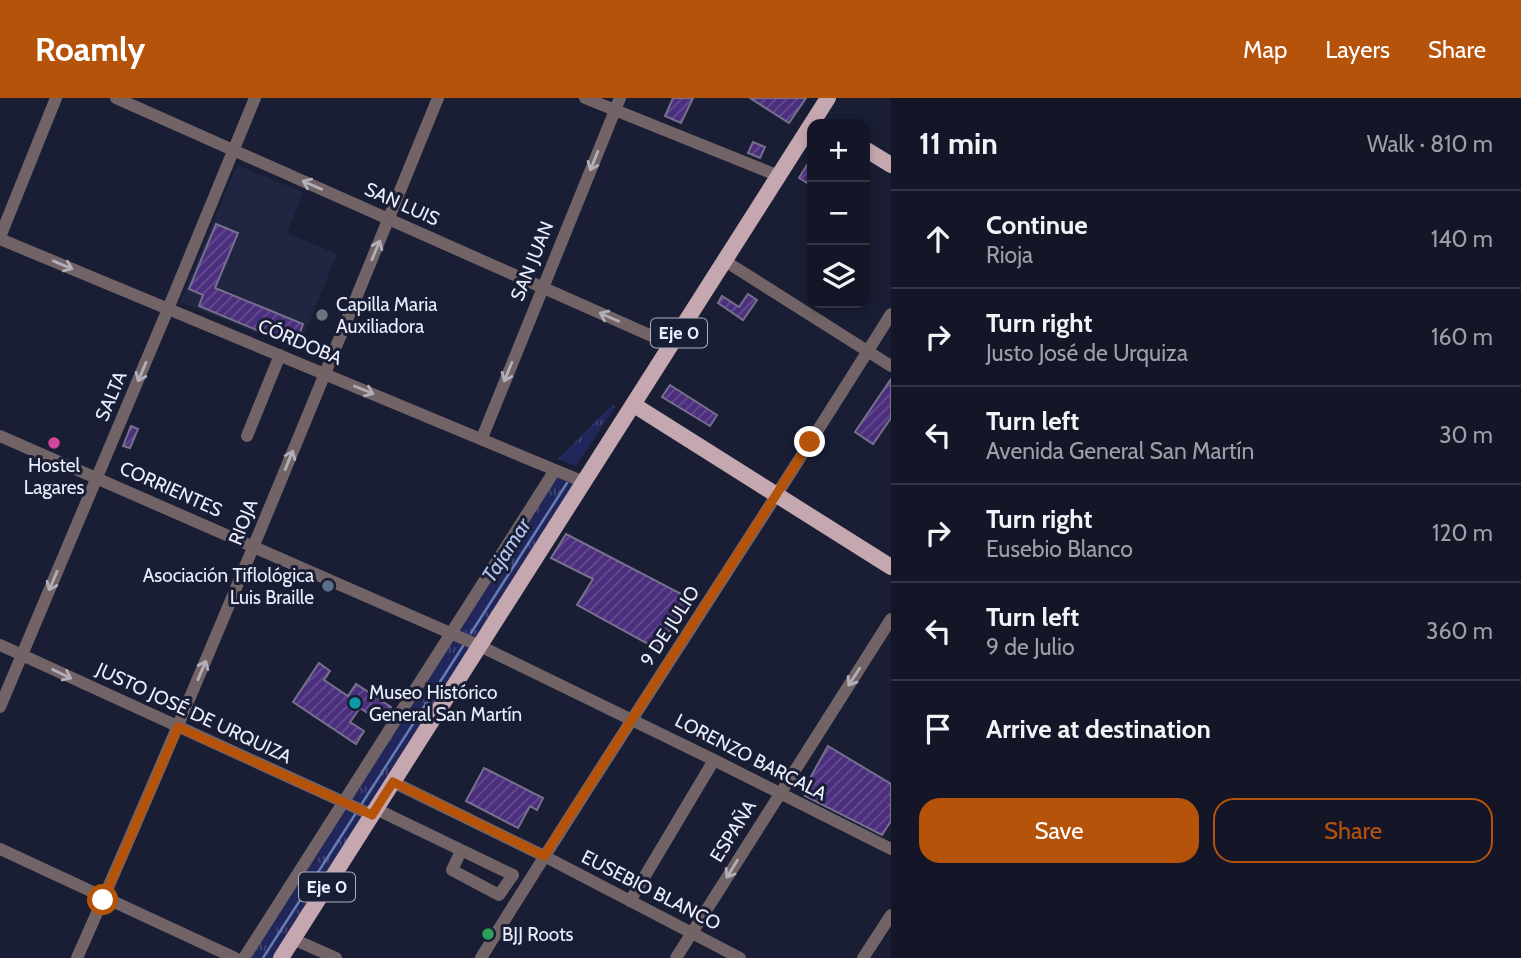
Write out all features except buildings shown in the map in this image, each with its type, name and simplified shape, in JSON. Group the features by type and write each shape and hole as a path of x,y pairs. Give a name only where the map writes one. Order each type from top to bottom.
{"main road":[{"name":"Eje 0","path":"821,119 828,98"},
{"name":"Eje 0","path":"281,958 779,176 807,138"},
{"path":"870,152 891,165"},
{"path":"634,405 891,567"}],"street":[{"path":"0,238 56,98"},
{"name":"SAN LUIS","path":"116,98 672,345"},
{"name":"SALTA","path":"0,707 255,98"},
{"name":"RIOJA","path":"78,958 254,547 438,98"},
{"path":"585,98 617,104 779,176"},
{"name":"SAN JUAN","path":"482,438 617,104"},
{"name":"CÓRDOBA","path":"0,238 584,482"},
{"path":"725,261 891,366"},
{"name":"9 DE JULIO","path":"481,958 891,314"},
{"path":"247,436 280,355"},
{"name":"CORRIENTES","path":"0,436 480,646"},
{"path":"244,958 555,470"},
{"name":"ESPAÑA","path":"676,958 891,619"},
{"name":"JUSTO JOSÉ DE URQUIZA","path":"0,645 343,802 374,812 461,850 513,876 499,895 452,870 461,850"},
{"name":"LORENZO BARCALA","path":"480,646 891,849"},
{"path":"630,901 714,760"},
{"name":"EUSEBIO BLANCO","path":"393,782 544,856 740,958"},
{"path":"0,849 235,958"},
{"path":"863,958 891,915"},
{"path":"293,939 336,958"}],"shaded area":[{"path":"237,165 303,192 287,233 337,254 298,350 180,302"}],"green space":[{"path":"612,405 615,407 576,466 558,459"},
{"path":"555,470 584,482 281,958 244,958"}],"waterway":[{"name":"Tajamar","path":"471,633 567,483"},
{"name":"Tajamar","path":"361,805 463,646"},
{"name":"Tajamar","path":"263,958 356,813"}],"place":[{"name":"Capilla Maria Auxiliadora","path":"322,315"},
{"name":"Hostel Lagares","path":"54,443"},
{"name":"Asociación Tiflológica Luis Braille","path":"328,586"},
{"name":"Museo Histórico General San Martín","path":"355,703"},
{"name":"BJJ Roots","path":"488,934"}],"route":[{"path":"103,900 178,727 372,815 393,782 544,856 810,442"}]}
